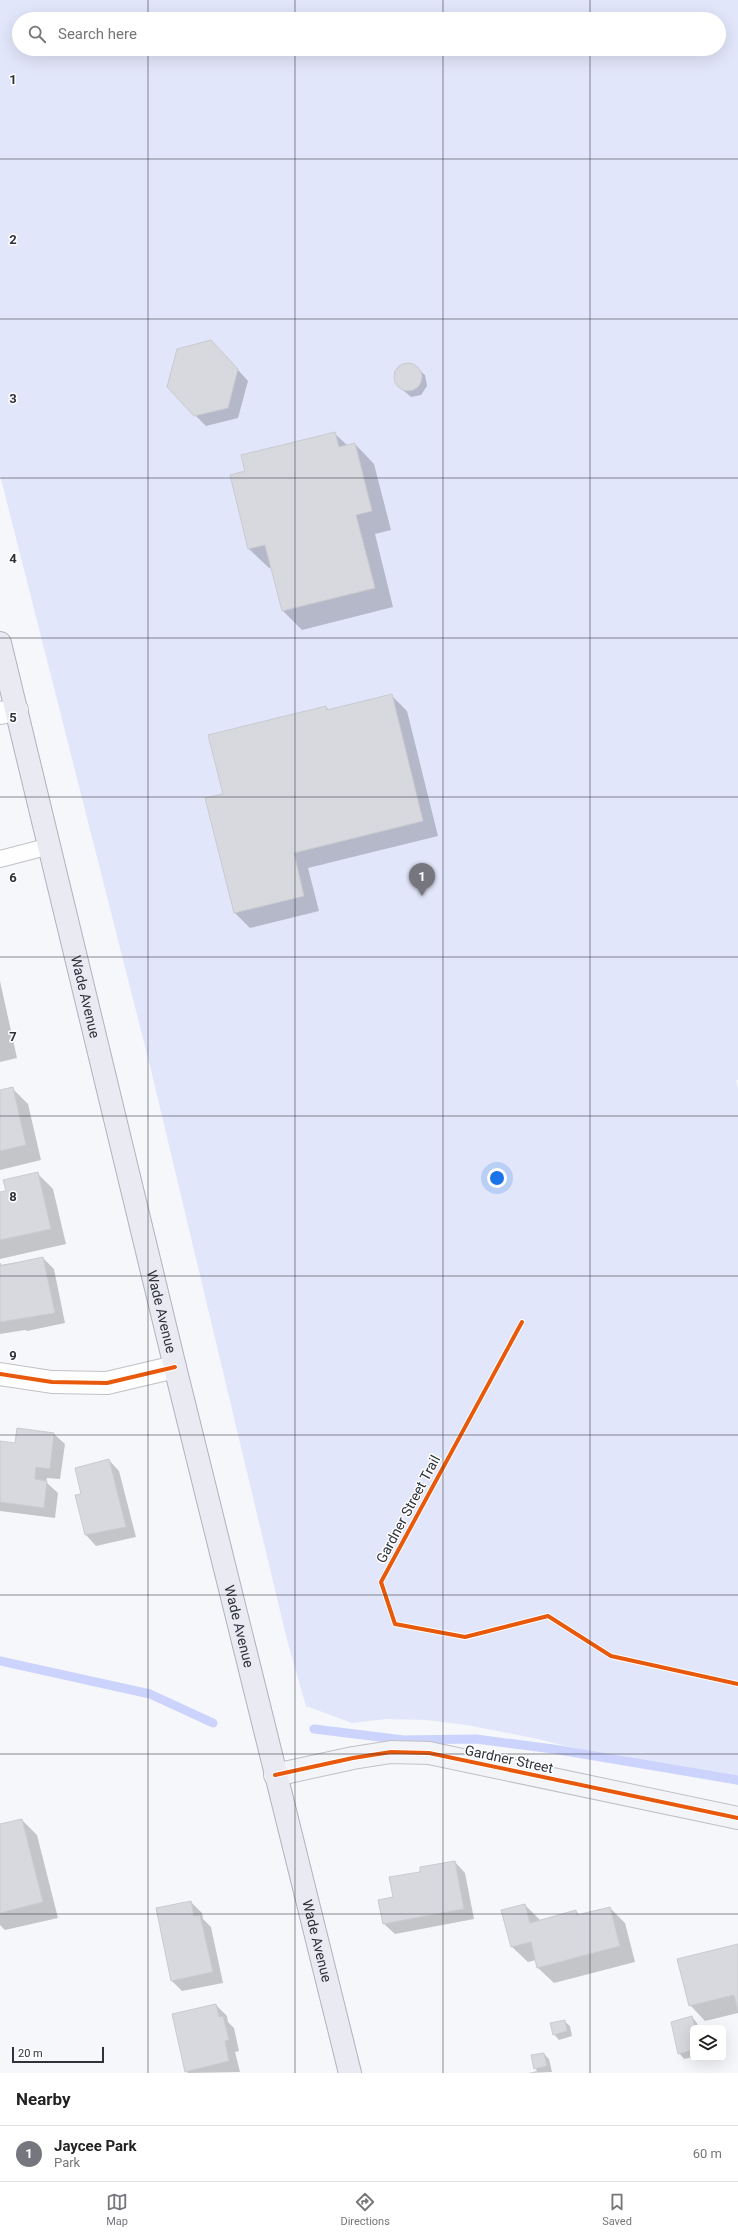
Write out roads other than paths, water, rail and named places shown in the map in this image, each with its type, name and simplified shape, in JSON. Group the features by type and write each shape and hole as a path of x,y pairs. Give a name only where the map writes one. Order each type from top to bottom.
{"main road":[{"name":"Wade Avenue","path":"0,643 8,712 50,846 175,1367 350,2073"}],"street":[{"path":"0,1374 52,1382 107,1383 175,1367"},
{"name":"Gardner Street","path":"275,1775 353,1758 391,1752 429,1753 738,1818"}],"lane":[{"path":"0,859 50,846"}],"waterway":[{"path":"0,1661 150,1694 213,1723"},
{"path":"314,1729 404,1740 476,1739 553,1749 738,1780"}],"place":[{"name":"Jaycee Park","path":"422,896"}]}
